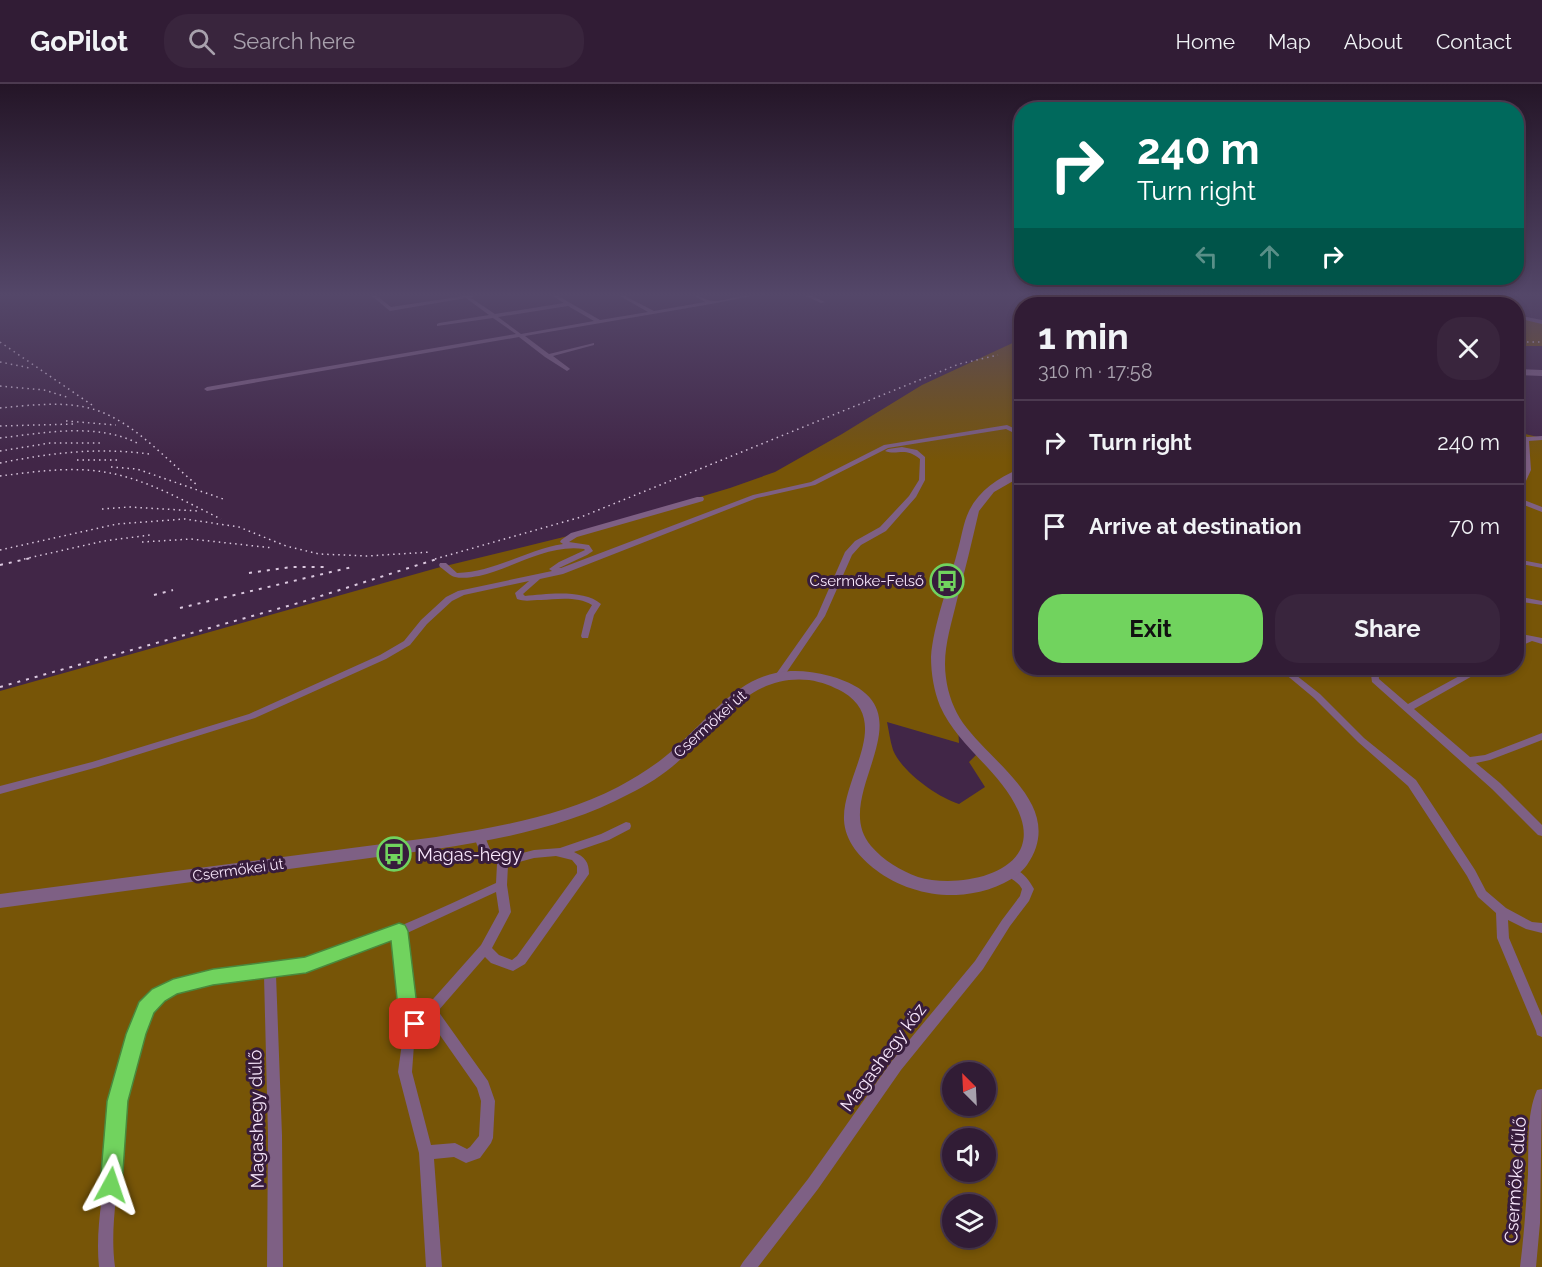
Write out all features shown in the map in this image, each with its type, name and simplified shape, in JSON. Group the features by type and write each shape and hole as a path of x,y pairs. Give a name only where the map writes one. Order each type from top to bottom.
{"main road":[{"path":"1524,372 1542,373"},
{"path":"1010,871 1024,857 1031,838 1025,805 958,725 941,693 937,663 974,511 990,490 1014,476"},
{"name":"Csermőkei út","path":"0,901 204,875 507,831 560,816 617,793 676,756 743,692 761,682 778,677 804,676 830,680 855,694 870,711 874,737 853,802 851,820 857,838 867,854 884,868 909,881 939,888 968,887 1001,877 1010,871"}],"street":[{"path":"207,390 430,351"},
{"path":"540,351 567,369"},
{"path":"547,356 565,351"},
{"path":"0,790 94,765 252,716 383,657 407,643 424,622 449,599 461,593 562,571 755,496 813,484 886,446 1014,427"},
{"path":"1524,478 1528,470 1525,441 1542,438"},
{"path":"778,677 821,616 848,554 858,543 883,529 912,497 922,480 923,458 915,451 904,448 881,450"},
{"path":"571,546 564,542 574,535 700,499"},
{"path":"1524,503 1542,510"},
{"path":"443,565 456,575 481,574 571,546 582,546 589,551 553,569 562,571"},
{"path":"1524,563 1542,566"},
{"path":"538,577 519,593 524,600 579,597 592,599 597,604 590,615 585,636"},
{"path":"1524,600 1542,603"},
{"path":"1524,637 1542,640"},
{"path":"1524,642 1532,639"},
{"path":"1291,675 1317,696 1361,740 1412,783 1471,873 1482,894 1502,911 1530,926 1542,928"},
{"path":"1375,675 1375,680 1468,761 1542,832"},
{"path":"1408,708 1467,675"},
{"path":"1468,761 1487,758 1542,736"},
{"path":"478,835 481,849 494,859 503,862 561,852 605,837 626,826"},
{"path":"485,949 495,959 513,966 521,960 583,874 583,864 577,856 561,852"},
{"path":"434,1267 426,1153 405,1072 408,1043 430,1011 485,949 505,912 501,885 503,862"},
{"name":"Magashegy köz","path":"748,1267 813,1184 896,1065 979,965 1025,898 1028,889 1023,880 1010,871"},
{"path":"107,1267 107,1225 117,1101 136,1034 146,1008 158,995 182,984 213,977 306,965 399,931 501,885"},
{"path":"1502,911 1503,938 1542,1031"},
{"path":"399,931 408,1018 415,1024 421,1024"},
{"name":"Magashegy dűlő","path":"270,971 275,1135 275,1267"},
{"path":"426,1153 455,1150 466,1156 476,1153 486,1138 488,1101 483,1085 430,1011"},
{"name":"Csermőke dűlő","path":"1528,1267 1533,1223 1537,1122 1542,1095"}],"shaded area":[{"path":"995,351 1014,351 1014,675 1524,675 1524,434 1542,438 1542,1267 0,1267 0,691 437,568 576,534 730,488 775,472 922,385","holes":["887,722 959,743 958,727 980,751 969,762 985,787 959,804 931,790 904,767 893,750"]}],"railway":[{"path":"13,351 92,405"},
{"path":"435,559 581,517 959,364 998,355"},
{"path":"0,362 30,368"},
{"path":"0,386 44,390 70,398"},
{"path":"0,408 67,405 94,409 130,428 197,485"},
{"path":"66,421 116,425"},
{"path":"0,426 75,424"},
{"path":"0,438 53,432 89,431 123,437 139,444"},
{"path":"0,451 50,443 103,443"},
{"path":"0,463 74,452 111,451 149,454"},
{"path":"77,460 119,460"},
{"path":"111,467 137,469 226,500"},
{"path":"0,476 60,470 104,472 145,483 221,519"},
{"path":"102,509 129,507 198,511"},
{"path":"0,550 117,524 185,519 239,527 286,546 319,554 367,556 431,552"},
{"path":"24,559 104,541 150,535"},
{"path":"142,542 191,539 273,548"},
{"path":"0,565 31,558"},
{"path":"0,687 302,602 440,558"},
{"path":"249,573 292,567 324,567"},
{"path":"180,608 352,567"},
{"path":"154,595 173,590"}],"place":[{"name":"Csermőke-Felső","path":"947,581"},
{"name":"Magas-hegy","path":"394,854"}],"route":[{"path":"111,1185 117,1101 136,1034 146,1008 158,995 173,987 213,977 306,965 399,931 408,1018 415,1024"}]}
